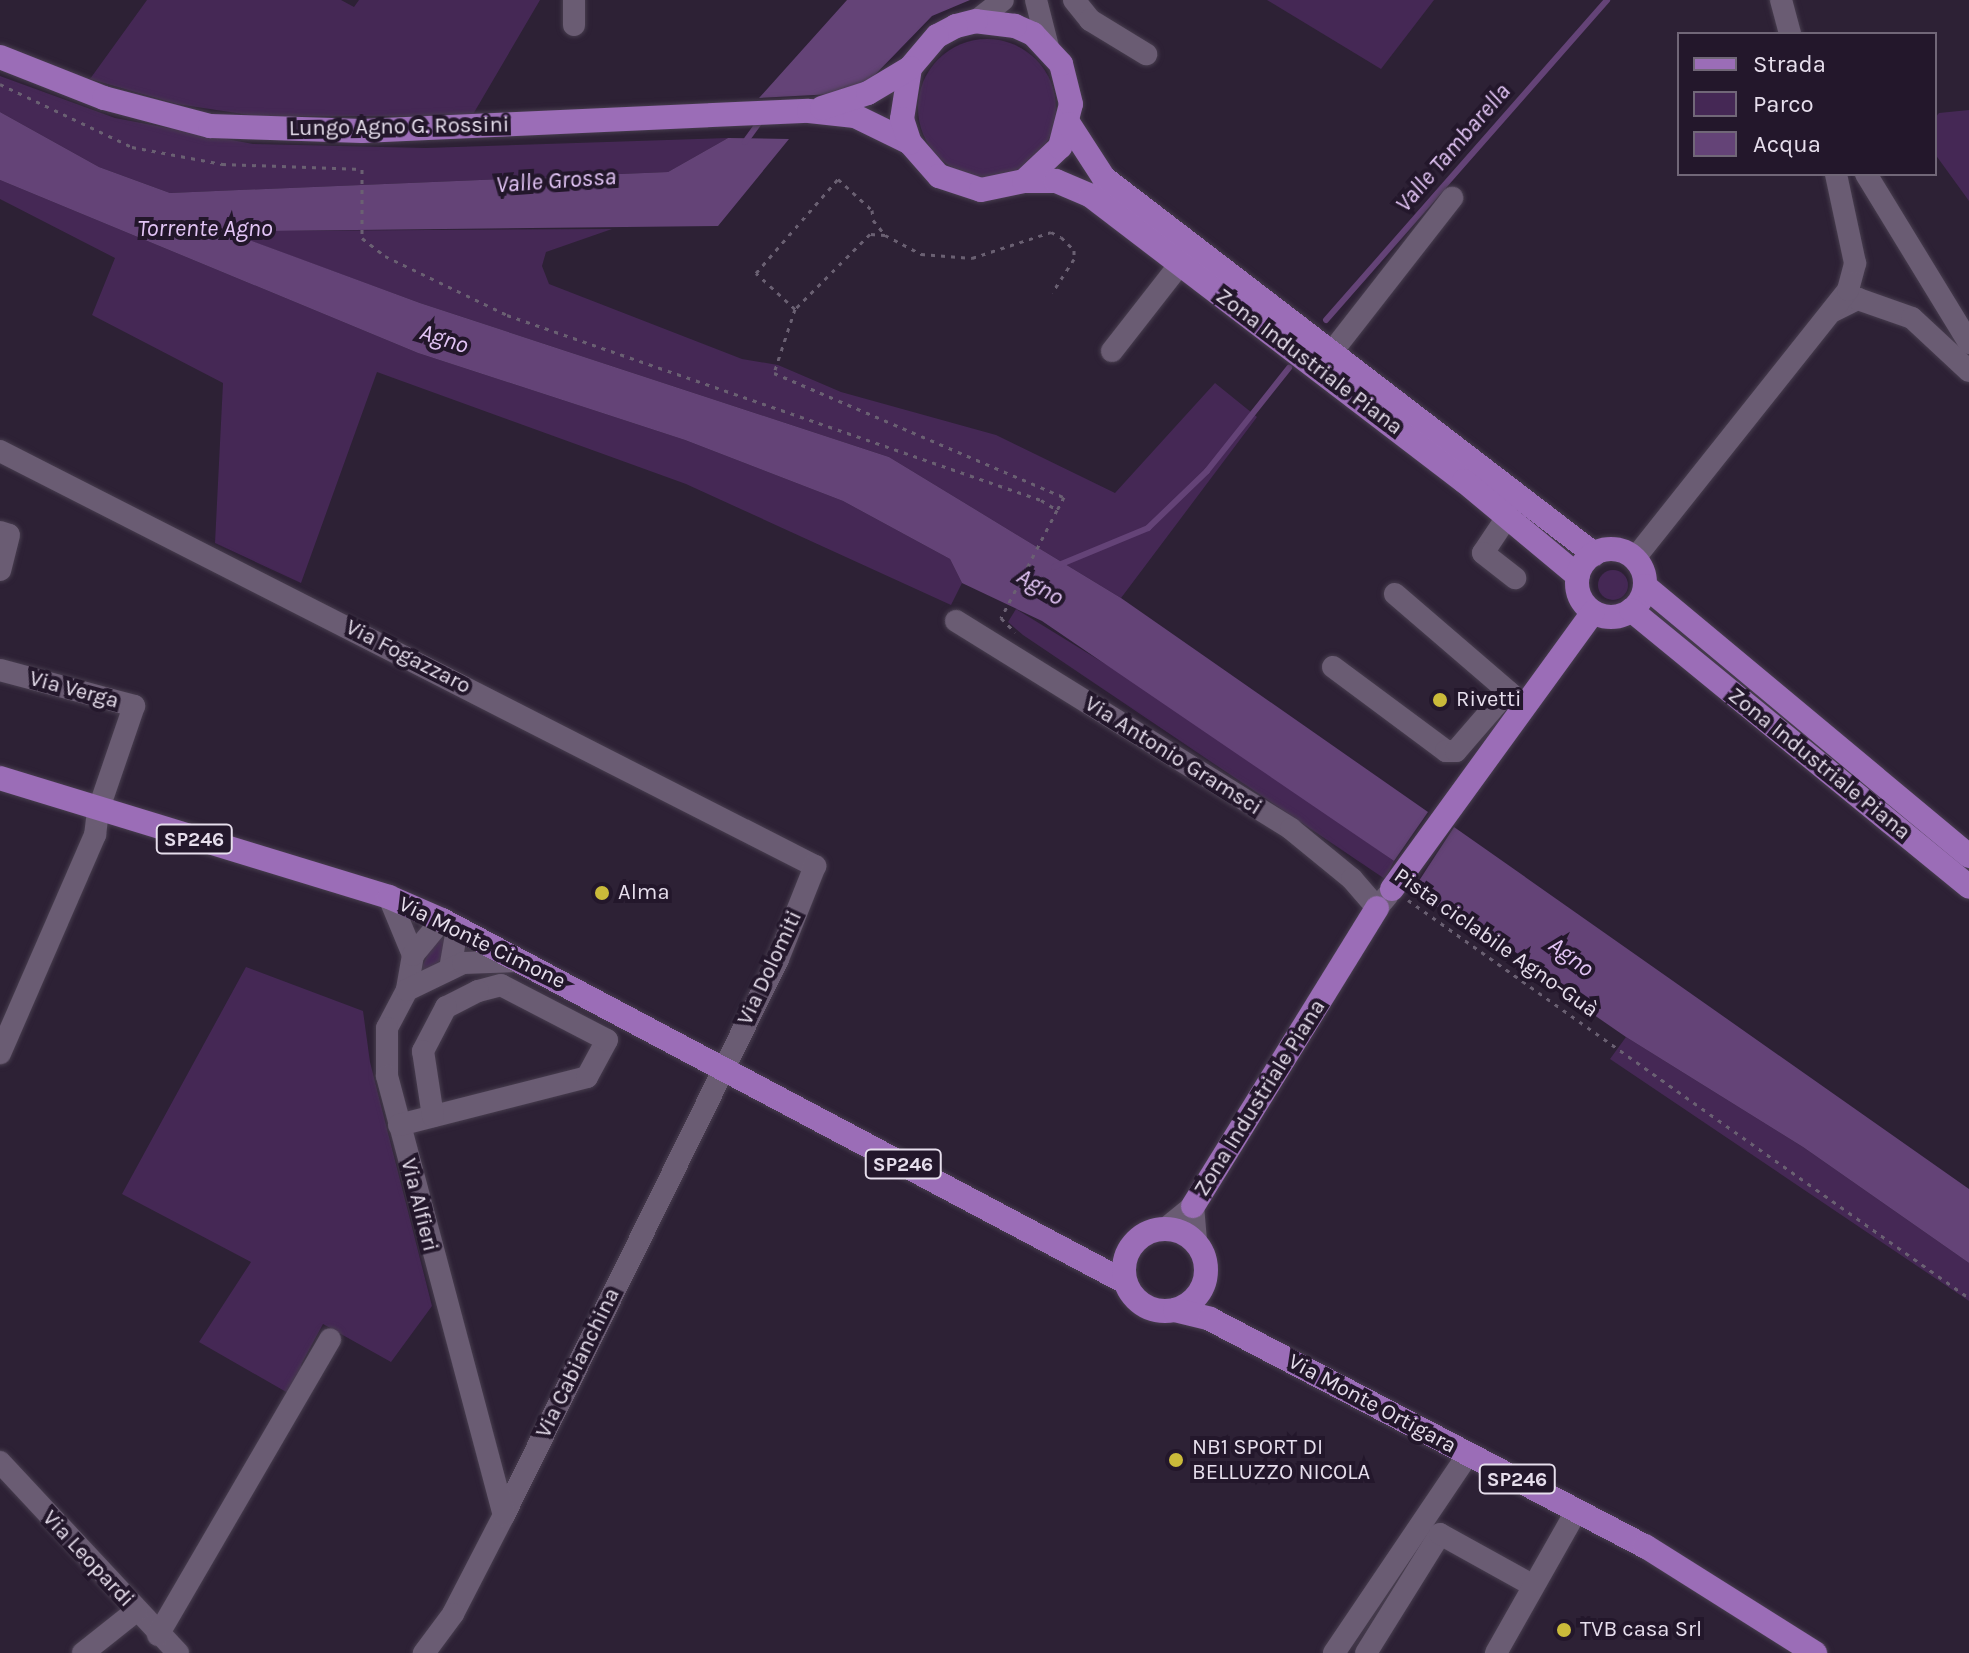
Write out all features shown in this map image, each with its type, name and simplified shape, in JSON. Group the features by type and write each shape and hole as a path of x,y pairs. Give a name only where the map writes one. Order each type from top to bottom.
{"main road":[{"path":"809,111 868,93 910,68 937,36 976,21 1015,26 1048,47 1068,83 1069,124 1060,147 1024,181"},
{"name":"Lungo Agno G. Rossini","path":"0,57 104,98 210,126 376,131 809,111"},
{"path":"910,68 902,119 910,143"},
{"name":"Zona Industriale Piana","path":"809,111 868,119 910,143 923,162 959,186 981,190 1024,181 1075,188 1180,264 1507,517 1578,576 1581,598 1593,612"},
{"name":"Zona Industriale Piana","path":"1069,124 1104,178 1594,554"},
{"path":"1516,698 1593,612 1614,617 1631,610 1645,586 1635,558 1616,550 1594,554 1578,576"},
{"name":"Zona Industriale Piana","path":"1645,586 1969,856"},
{"name":"Zona Industriale Piana","path":"1631,610 1969,887"},
{"name":"Zona Industriale Piana","path":"1193,1206 1384,899 1460,790 1516,698"},
{"name":"Via Monte Cimone","path":"0,778 98,811 389,897 521,961 722,1068"},
{"name":"SP246","path":"722,1068 1085,1260"},
{"path":"1125,1282 1127,1253 1143,1235 1165,1229 1196,1242 1206,1262 1204,1284 1210,1319"},
{"path":"1085,1260 1127,1253"},
{"path":"1085,1260 1125,1282 1144,1306 1175,1310 1193,1301 1204,1284"},
{"name":"Via Monte Ortigara","path":"1175,1310 1210,1319 1645,1546 1815,1653"}],"street":[{"path":"574,0 574,25"},
{"path":"976,21 1003,0"},
{"path":"1036,0 1048,47"},
{"path":"1074,0 1090,20 1146,54"},
{"path":"1781,0 1789,32"},
{"path":"1635,558 1848,290 1855,263 1836,176"},
{"path":"1867,176 1969,343"},
{"path":"1331,353 1452,198"},
{"path":"1112,351 1180,264"},
{"path":"1827,314 1858,299 1912,318 1969,371"},
{"name":"Via Fogazzaro","path":"0,451 815,866"},
{"path":"1507,517 1483,553 1515,578"},
{"path":"0,532 9,535 0,570"},
{"path":"1333,667 1446,751 1456,751 1516,698 1395,594"},
{"name":"Via Antonio Gramsci","path":"956,621 1291,829 1352,879 1384,899"},
{"name":"Via Verga","path":"0,670 134,706 98,811"},
{"path":"0,1053 95,835 98,811"},
{"name":"Via Dolomiti","path":"722,1068 778,959 815,866"},
{"path":"389,897 413,955 450,925"},
{"path":"450,925 450,969"},
{"name":"Via Alfieri","path":"413,955 407,990 387,1028 387,1076 504,1515"},
{"path":"407,990 450,969 500,959 521,961"},
{"path":"399,1125 587,1077 607,1040 501,985 478,991 446,1007 423,1051 433,1116"},
{"name":"Via Cabianchina","path":"424,1653 453,1614 504,1515 722,1068"},
{"path":"1165,1229 1193,1206"},
{"path":"1193,1206 1196,1242"},
{"path":"158,1635 330,1339"},
{"path":"1334,1653 1468,1454"},
{"name":"Via Leopardi","path":"0,1462 178,1653"},
{"path":"1496,1653 1577,1510"},
{"path":"1366,1653 1440,1534 1532,1585"},
{"path":"83,1653 136,1611"}],"path":[{"path":"0,84 132,147 222,164 362,169 362,238 385,256 507,315 1041,500 1057,510"},
{"path":"795,309 756,273 838,179 872,210 873,220 885,235 921,254 957,259 998,253 1051,232 1074,250 1074,259 1052,293"},
{"path":"885,235 870,234 795,309 774,373 1064,497 1001,618 1022,638"},
{"name":"Pista ciclabile Agno-Guà","path":"1384,899 1969,1298"}],"green space":[{"path":"147,0 341,0 354,7 359,0 540,0 472,116 256,116 177,104 90,79"},
{"path":"1267,0 1434,0 1381,69"},
{"path":"987,39 1013,44 1036,59 1051,82 1056,108 1051,134 1036,157 1013,172 987,177 961,172 938,157 923,134 918,108 923,82 938,59 961,44"},
{"path":"0,76 115,118 253,144 425,148 728,138 668,172 170,193 99,167 0,112"},
{"path":"1969,110 1969,201 1937,157 1939,113"},
{"path":"0,180 418,353 685,440 843,501 950,559 962,583 951,605 686,484 377,372 301,583 215,543 223,383 92,315 115,258 0,199"},
{"path":"612,229 546,252 542,266 549,284 742,359 778,365 841,392 996,435 1115,493 1215,383 1257,417 1121,598 889,457 420,303 243,238 267,231"},
{"path":"1613,570 1624,574 1628,585 1624,596 1613,600 1602,596 1598,585 1602,574"},
{"path":"1016,609 1172,705 1394,861 1385,879 1023,635 1008,622"},
{"path":"443,938 449,940 443,959 418,976 433,942"},
{"path":"246,967 363,1011 370,1062 432,1306 391,1362 323,1324 301,1365 307,1374 295,1397 199,1342 251,1262 122,1194"},
{"path":"1626,1037 1803,1147 1969,1263 1969,1301 1610,1059"}],"water":[{"path":"847,0 970,0 932,16 867,83 833,94 759,98"},
{"name":"Torrente Agno","path":"0,112 99,167 170,193 668,172 728,138 789,139 718,226 267,231 244,238 420,303 889,457 1121,598 1428,812 1394,861 1042,621 962,583 950,559 843,501 685,440 418,353 0,180"},
{"name":"Agno","path":"1454,827 1969,1189 1969,1263 1803,1147 1626,1037 1413,890"}],"waterway":[{"name":"Valle Tambarella","path":"1326,320 1607,0"},
{"name":"Valle Grossa","path":"745,142 762,119"},
{"name":"Valle Tambarella","path":"1054,567 1148,528 1207,471 1289,368"}],"place":[{"name":"Rivetti","path":"1440,700"},
{"name":"Alma","path":"602,893"},
{"name":"NB1 SPORT DI BELLUZZO NICOLA","path":"1176,1460"},
{"name":"TVB casa Srl","path":"1564,1630"}]}
